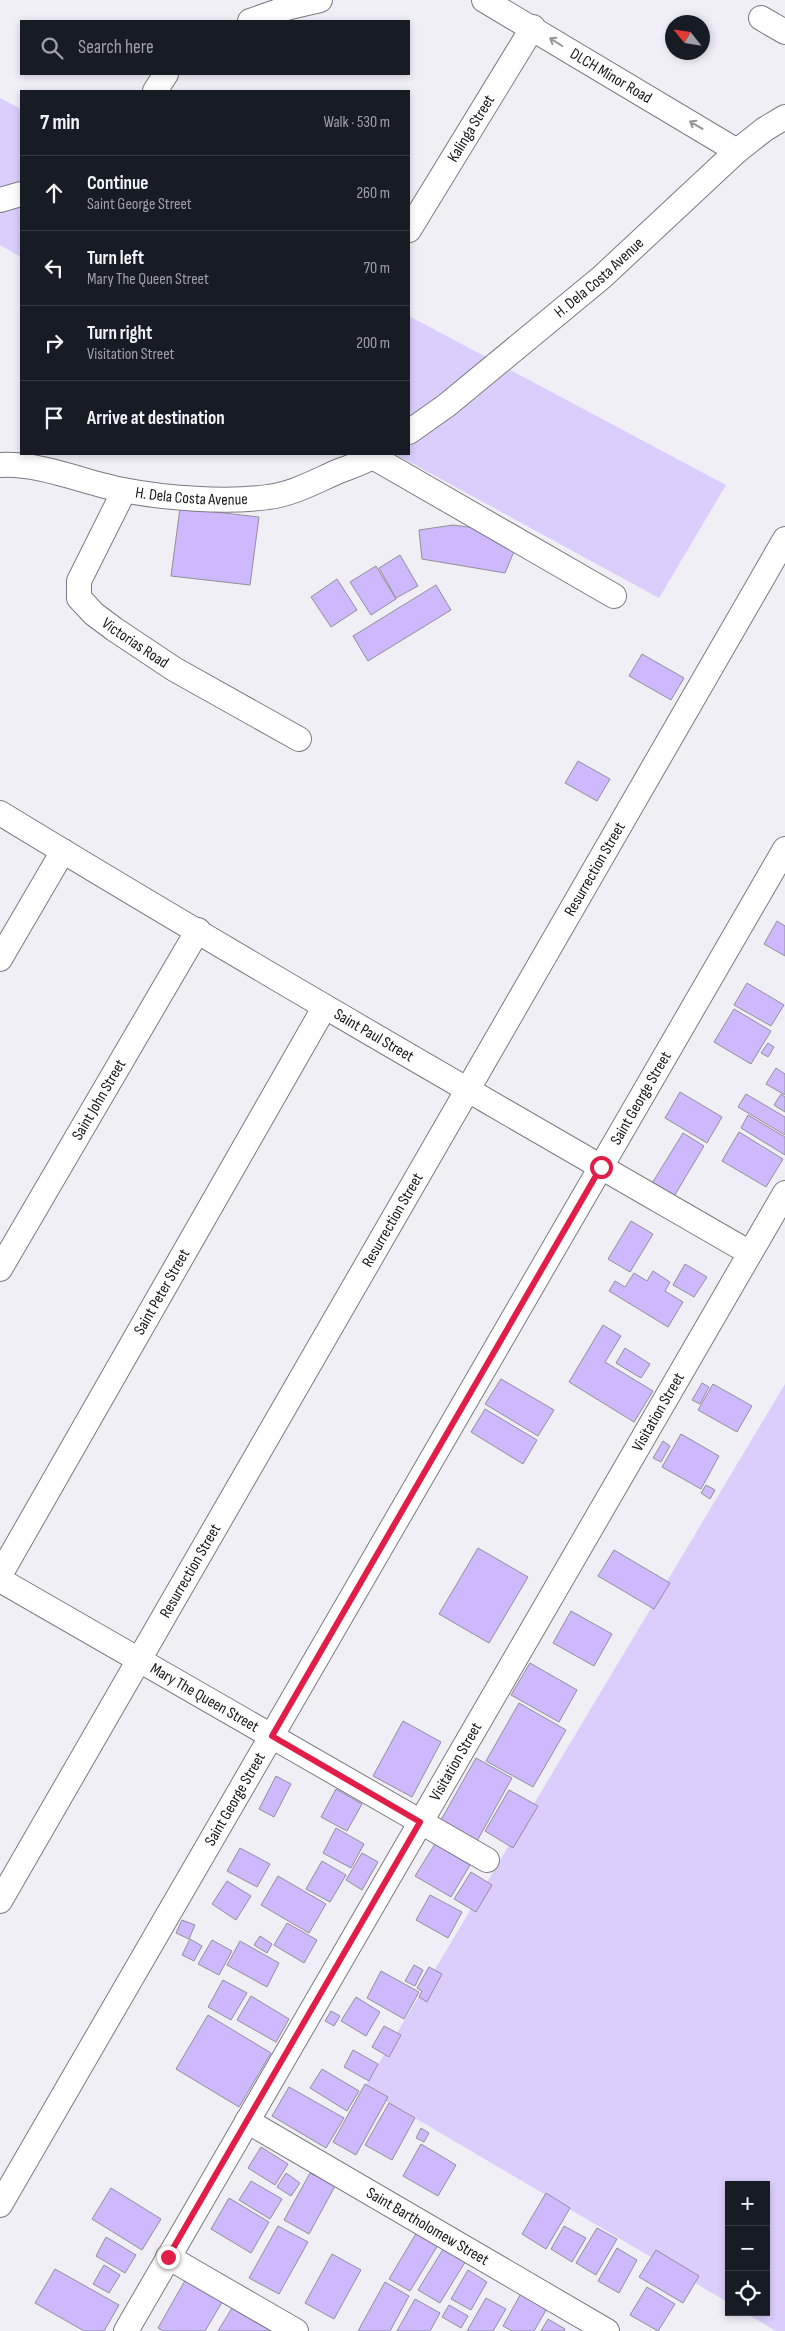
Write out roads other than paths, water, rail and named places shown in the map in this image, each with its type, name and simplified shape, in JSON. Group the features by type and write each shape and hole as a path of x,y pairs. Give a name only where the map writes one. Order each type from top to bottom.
{"street":[{"path":"252,20 291,3 320,0"},
{"name":"DLCH Minor Road","path":"484,0 533,27 737,151"},
{"path":"761,18 785,32"},
{"name":"Kalinga Street","path":"410,228 533,27"},
{"path":"156,90 165,75"},
{"name":"H. Dela Costa Avenue","path":"410,431 447,405 608,272 737,151 764,129 785,117"},
{"path":"0,200 20,194"},
{"path":"375,455 614,596"},
{"name":"H. Dela Costa Avenue","path":"0,465 15,464 46,470 124,490 211,499 269,497 298,489 375,455"},
{"name":"Victorias Road","path":"124,490 79,581 80,598 94,614 174,669 299,739"},
{"name":"Resurrection Street","path":"0,1901 785,540"},
{"name":"Saint Paul Street","path":"0,813 198,930 324,1008 750,1253"},
{"name":"Saint George Street","path":"0,2206 785,849"},
{"path":"0,959 63,851"},
{"name":"Saint John Street","path":"0,1269 198,930"},
{"name":"Saint Peter Street","path":"0,1575 324,1008"},
{"name":"Visitation Street","path":"126,2331 785,1193"},
{"name":"Mary The Queen Street","path":"0,1580 487,1860"},
{"name":"Saint Bartholomew Street","path":"247,2121 607,2331"},
{"path":"168,2257 296,2331"}]}
